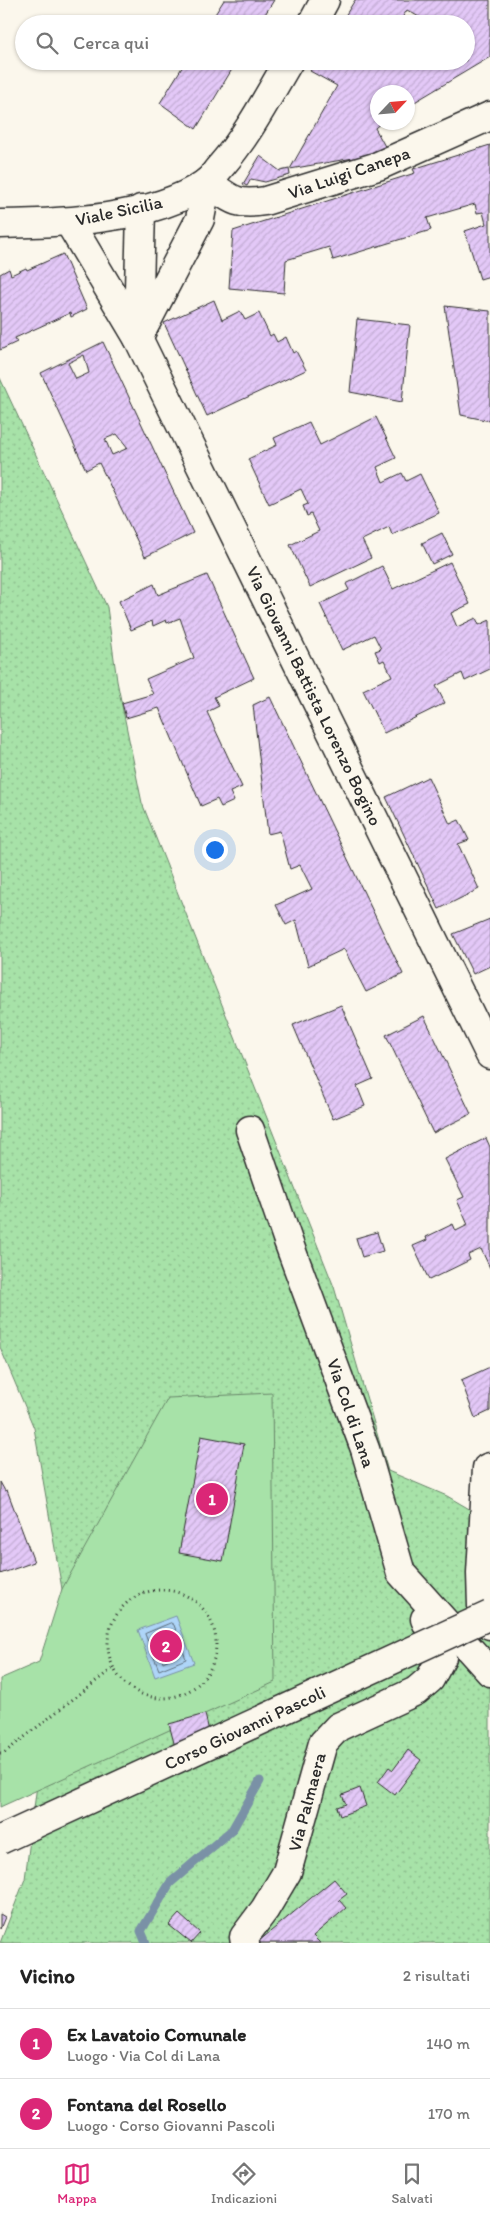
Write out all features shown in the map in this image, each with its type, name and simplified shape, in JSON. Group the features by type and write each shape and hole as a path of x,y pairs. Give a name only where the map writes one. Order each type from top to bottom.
{"street":[{"path":"317,15 325,0"},
{"name":"Viale Sicilia","path":"0,224 69,222 141,209 172,200 207,182 234,152 284,70"},
{"name":"Via Luigi Canepa","path":"207,182 232,200 246,204 265,201 378,166 490,116"},
{"path":"138,338 200,218 207,182"},
{"name":"Via Giovanni Battista Lorenzo Bogino","path":"138,338 141,209"},
{"name":"Via Giovanni Battista Lorenzo Bogino","path":"69,222 138,338 486,1038"},
{"name":"Via Col di Lana","path":"250,1130 288,1241 366,1449 401,1573 490,1672"},
{"path":"490,1466 487,1468 481,1573 482,1606 490,1625"},
{"name":"Via Palmaera","path":"245,1943 244,1937 265,1909 287,1872 323,1743 338,1727 416,1691 430,1679 442,1657 418,1602 401,1573"},
{"name":"Corso Giovanni Pascoli","path":"0,1840 490,1615"}],"path":[{"path":"155,1590 173,1590 189,1596 202,1607 212,1622 216,1640 214,1658 206,1675 193,1688 176,1696 158,1698 140,1694 124,1683 113,1668 108,1651 108,1634 114,1618 124,1604 139,1594 155,1590"},
{"path":"0,1753 4,1753 113,1668"}],"green space":[{"path":"0,378 107,607 117,681 142,803 334,1287 388,1471 447,1496 490,1521 490,1943 0,1943 25,1879 62,1589 34,1428 0,1347"},
{"path":"272,1393 275,1682 0,1807 0,1679 39,1662 62,1589 168,1398"}],"water":[{"path":"176,1616 194,1663 155,1677 138,1630"}],"building":[{"path":"224,0 274,0 265,15 215,15"},
{"path":"355,0 490,0 490,57 475,66 475,15 416,15 407,10 404,15 346,15"},
{"path":"180,70 232,70 196,129 160,103"},
{"path":"468,70 415,102 415,85 370,85 370,130 376,130 388,152 290,169 337,86 310,71"},
{"path":"490,145 490,276 480,279 465,231 486,224 483,212 477,213 475,204 427,218 431,230 333,260 329,247 286,260 284,293 229,288 233,231 415,173 413,169"},
{"path":"260,156 280,171 289,169 290,175 265,182 251,179 247,186 243,184"},
{"path":"63,254 87,309 71,317 70,313 15,338 17,342 0,350 0,274 9,269 11,275 26,268 27,270"},
{"path":"214,300 222,320 240,311 245,320 259,313 270,336 273,334 277,342 286,337 293,353 296,351 306,370 207,416 164,323"},
{"path":"445,306 490,311 490,421 461,415"},
{"path":"357,319 410,325 402,402 350,392"},
{"path":"103,342 193,533 145,557 99,463 86,470 41,373","holes":["84,355 89,373 76,379 68,363","117,434 128,448 112,455 105,439"]},
{"path":"376,417 396,458 377,467 383,482 402,473 406,481 420,474 439,513 392,535 389,527 362,540 371,558 310,587 290,545 319,531 311,514 307,516 303,506 308,504 301,489 269,504 248,459 277,445 274,438 309,422 320,445"},
{"path":"442,533 452,554 432,564 422,543"},
{"path":"450,562 470,604 451,613 457,627 476,618 479,625 490,620 490,669 465,681 462,673 436,686 445,703 384,733 363,690 392,676 384,660 380,662 375,651 381,649 374,635 342,650 320,604 349,590 346,584 382,566 393,589"},
{"path":"207,575 254,678 214,697 219,706 207,712 242,787 230,792 234,801 221,807 217,799 201,806 159,708 126,718 122,703 153,694 146,679 194,658 180,618 167,623 166,620 153,626 152,621 131,630 119,601 154,584 158,595"},
{"path":"270,697 403,974 366,992 344,949 308,966 296,920 286,925 276,905 312,889 300,865 290,869 280,831 268,834 253,705"},
{"path":"428,777 450,824 459,820 469,840 458,844 479,889 439,909 386,797"},
{"path":"490,919 490,966 473,974 453,934"},
{"path":"341,1005 373,1079 357,1086 365,1106 333,1119 293,1025"},
{"path":"424,1016 471,1114 433,1133 386,1035"},
{"path":"486,1138 490,1147 490,1268 481,1249 468,1255 470,1260 429,1280 413,1246 427,1240 426,1237 453,1224 456,1231 468,1225 457,1200 464,1197 445,1159"},
{"path":"377,1232 383,1251 362,1257 356,1238"},
{"path":"490,1367 490,1411 475,1418 461,1380"},
{"path":"201,1436 244,1444 223,1561 179,1553"},
{"path":"0,1482 5,1491 7,1490 34,1562 0,1574"},
{"path":"205,1714 214,1753 179,1762 169,1724"},
{"path":"408,1750 421,1760 395,1795 378,1782 389,1767 393,1770"},
{"path":"360,1788 366,1806 340,1816 337,1807 346,1804 342,1795"},
{"path":"334,1879 347,1894 339,1900 346,1908 313,1936 320,1943 259,1943 259,1941"},
{"path":"0,1914 5,1917 0,1929"},
{"path":"179,1914 200,1933 191,1943 169,1925"}],"waterway":[{"path":"146,1943 141,1931 170,1883 232,1830 260,1781"}],"place":[{"name":"Ex Lavatoio Comunale","path":"212,1499"},
{"name":"Fontana del Rosello","path":"166,1646"}]}
